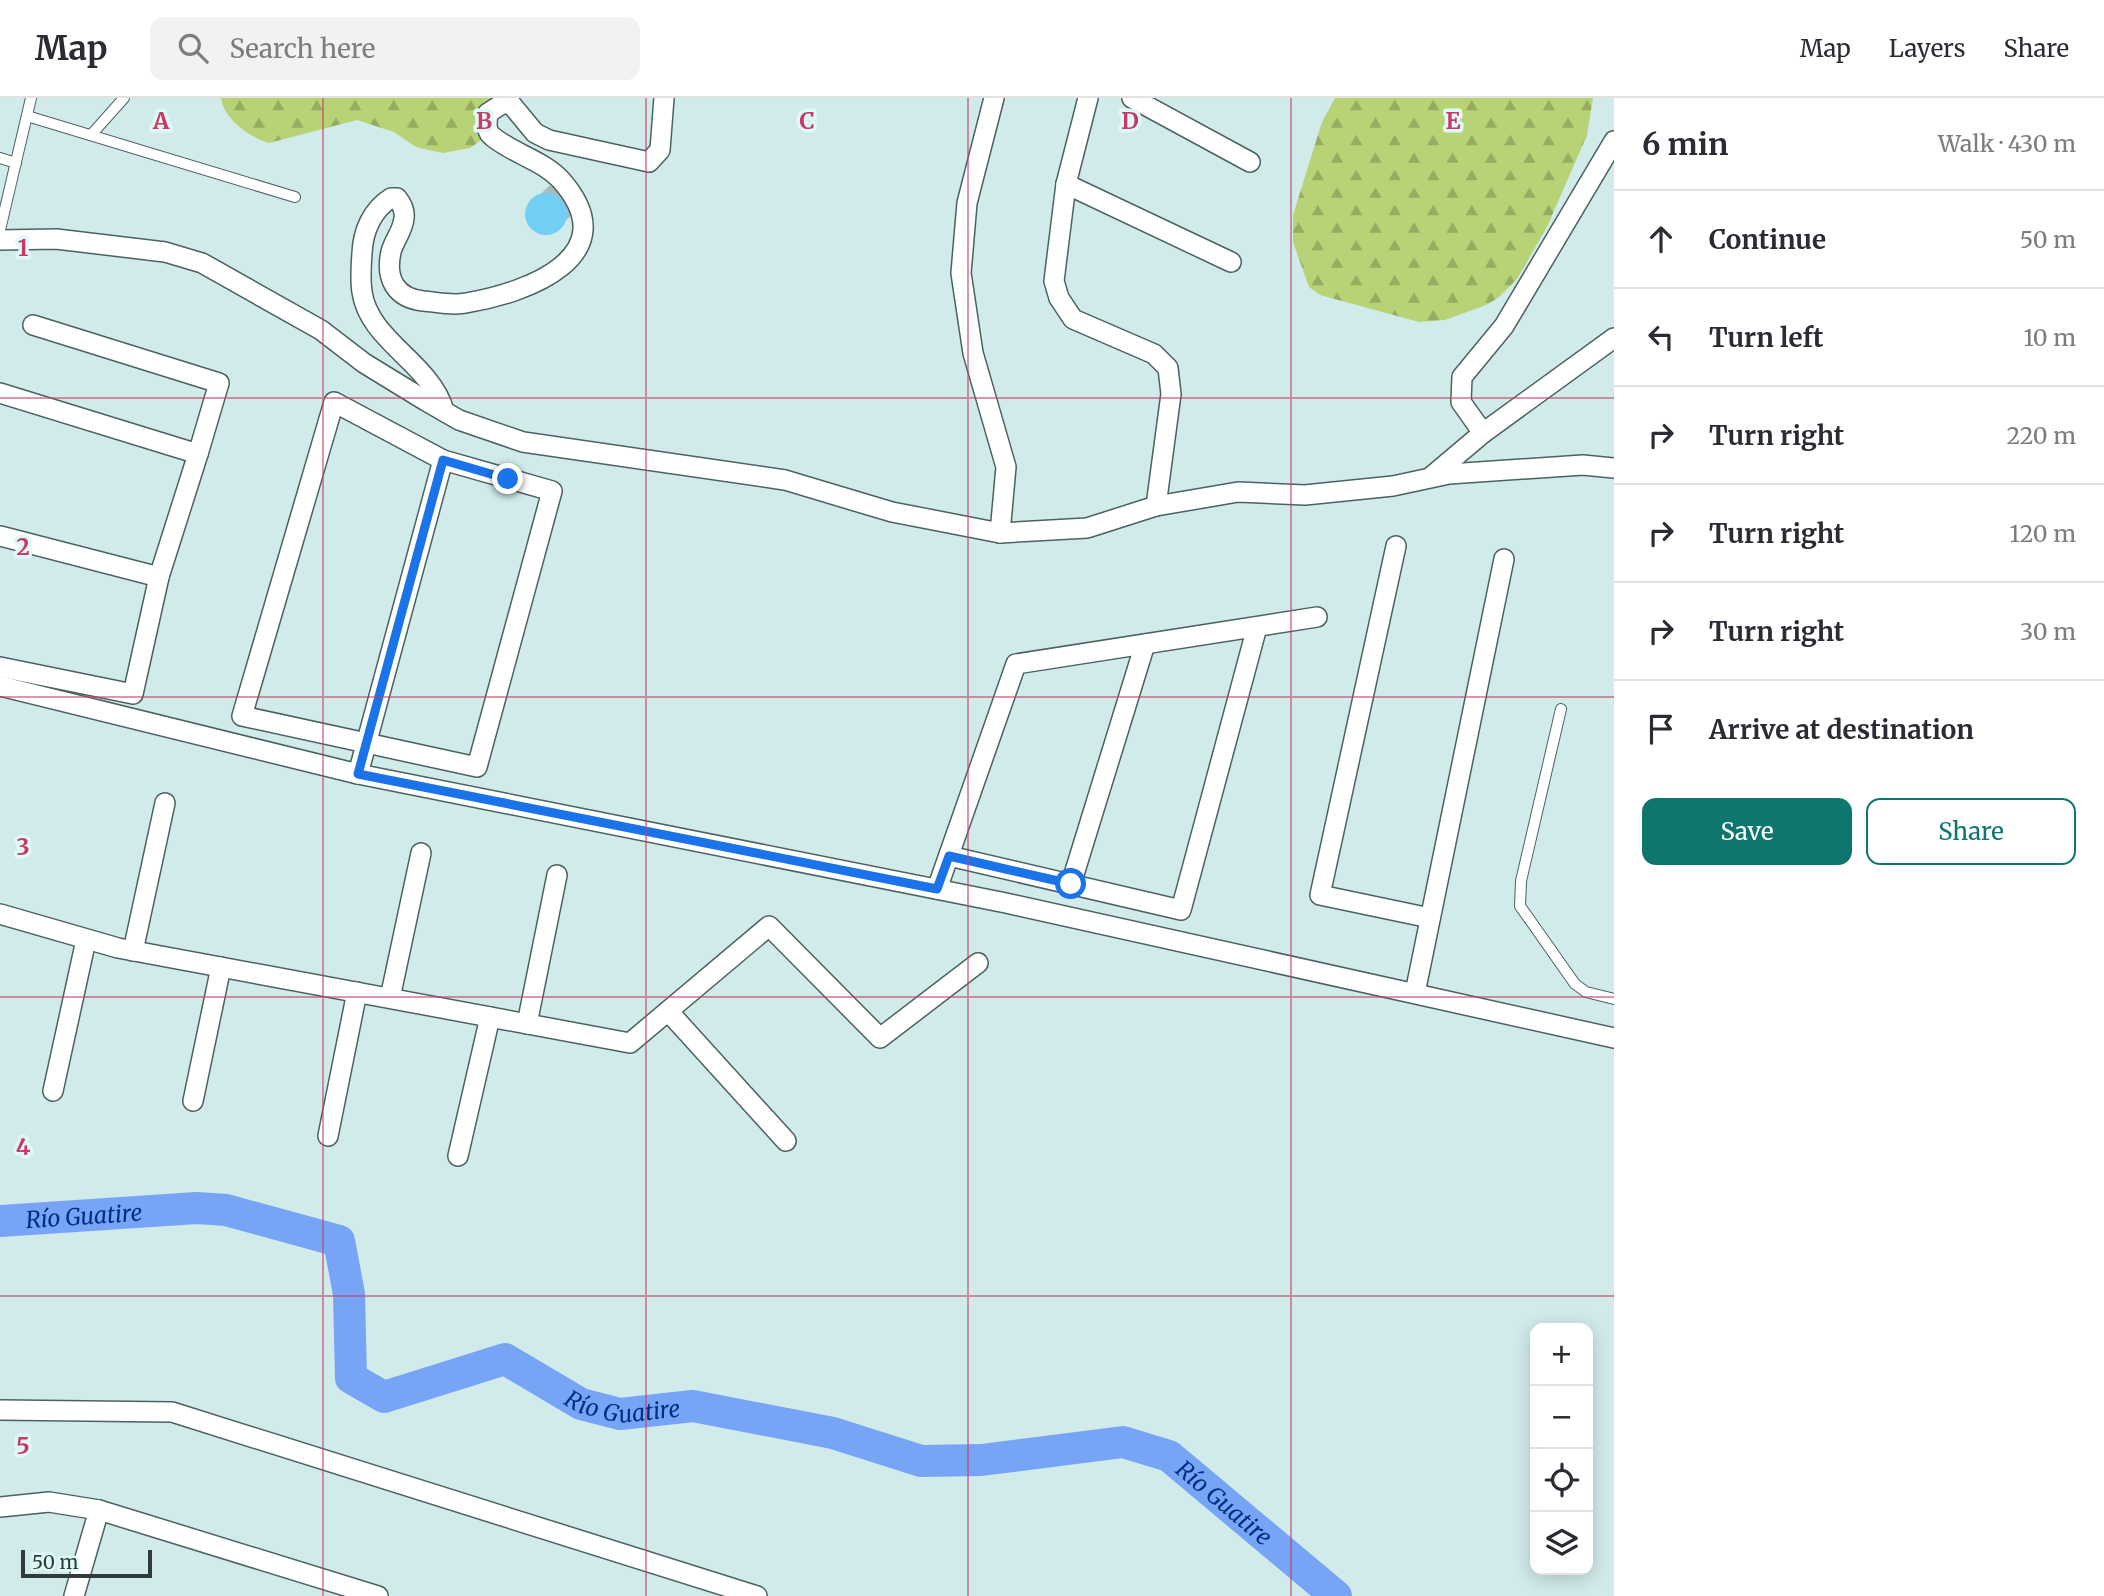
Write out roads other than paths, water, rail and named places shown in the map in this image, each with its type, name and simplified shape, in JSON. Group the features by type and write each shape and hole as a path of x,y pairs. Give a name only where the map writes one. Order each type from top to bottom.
{"street":[{"path":"444,411 440,397 416,364 370,316 362,293 364,236 379,205 397,198 405,216 391,253 391,283 403,296 414,300 457,305 480,301 524,287 568,262 581,244 583,228 572,195 545,167 492,137 488,130 488,113 502,104 516,102 536,133 549,140 649,162 660,150 664,98"},
{"path":"994,98 967,203 961,274 974,353 1006,467 1000,533"},
{"path":"1088,98 1066,184 1054,281 1059,299 1073,319 1154,354 1168,368 1171,377 1156,506"},
{"path":"1132,98 1250,162"},
{"path":"1483,433 1461,402 1462,377 1504,326 1614,141"},
{"path":"1066,184 1231,262"},
{"path":"0,240 56,239 152,250 202,263 321,330 364,363 444,411 523,442 785,480 892,512 1000,533 1087,528 1156,506 1238,492 1305,495 1449,474 1583,465 1614,468"},
{"path":"0,667 133,694 159,577 219,383 33,326"},
{"path":"1428,479 1483,433 1614,338"},
{"path":"0,393 198,454"},
{"path":"334,402 443,460 552,491 477,767 242,716 334,402"},
{"path":"358,774 443,460"},
{"path":"0,536 159,577"},
{"path":"1395,546 1320,895 1430,918"},
{"path":"1415,993 1504,559"},
{"path":"937,889 1016,664 1317,617"},
{"path":"949,856 1181,910 1257,626"},
{"path":"1071,884 1145,644"},
{"path":"0,686 358,774 937,889 1614,1038"},
{"path":"133,951 165,803"},
{"path":"390,998 421,853"},
{"path":"527,1024 556,875"},
{"path":"0,914 133,951 630,1043 769,926 880,1038 978,963"},
{"path":"53,1091 86,940"},
{"path":"193,1101 221,967"},
{"path":"328,1136 357,992"},
{"path":"668,1011 786,1141"},
{"path":"458,1156 490,1017"},
{"path":"0,1410 172,1412 757,1596"},
{"path":"0,1507 49,1502 99,1510 378,1596"},
{"path":"74,1596 99,1510"}],"lane":[{"path":"0,230 31,98"},
{"path":"91,135 124,98"},
{"path":"27,116 295,197"},
{"path":"0,158 16,163"},
{"path":"1561,709 1521,881 1520,906 1575,984 1586,992 1614,999"}],"waterway":[{"name":"Río Guatire","path":"0,1221 197,1208 226,1210 339,1241 349,1294 351,1378 384,1397 505,1359 581,1404 620,1414 693,1406 833,1433 921,1461 981,1460 1123,1442 1169,1456 1336,1596"}]}
